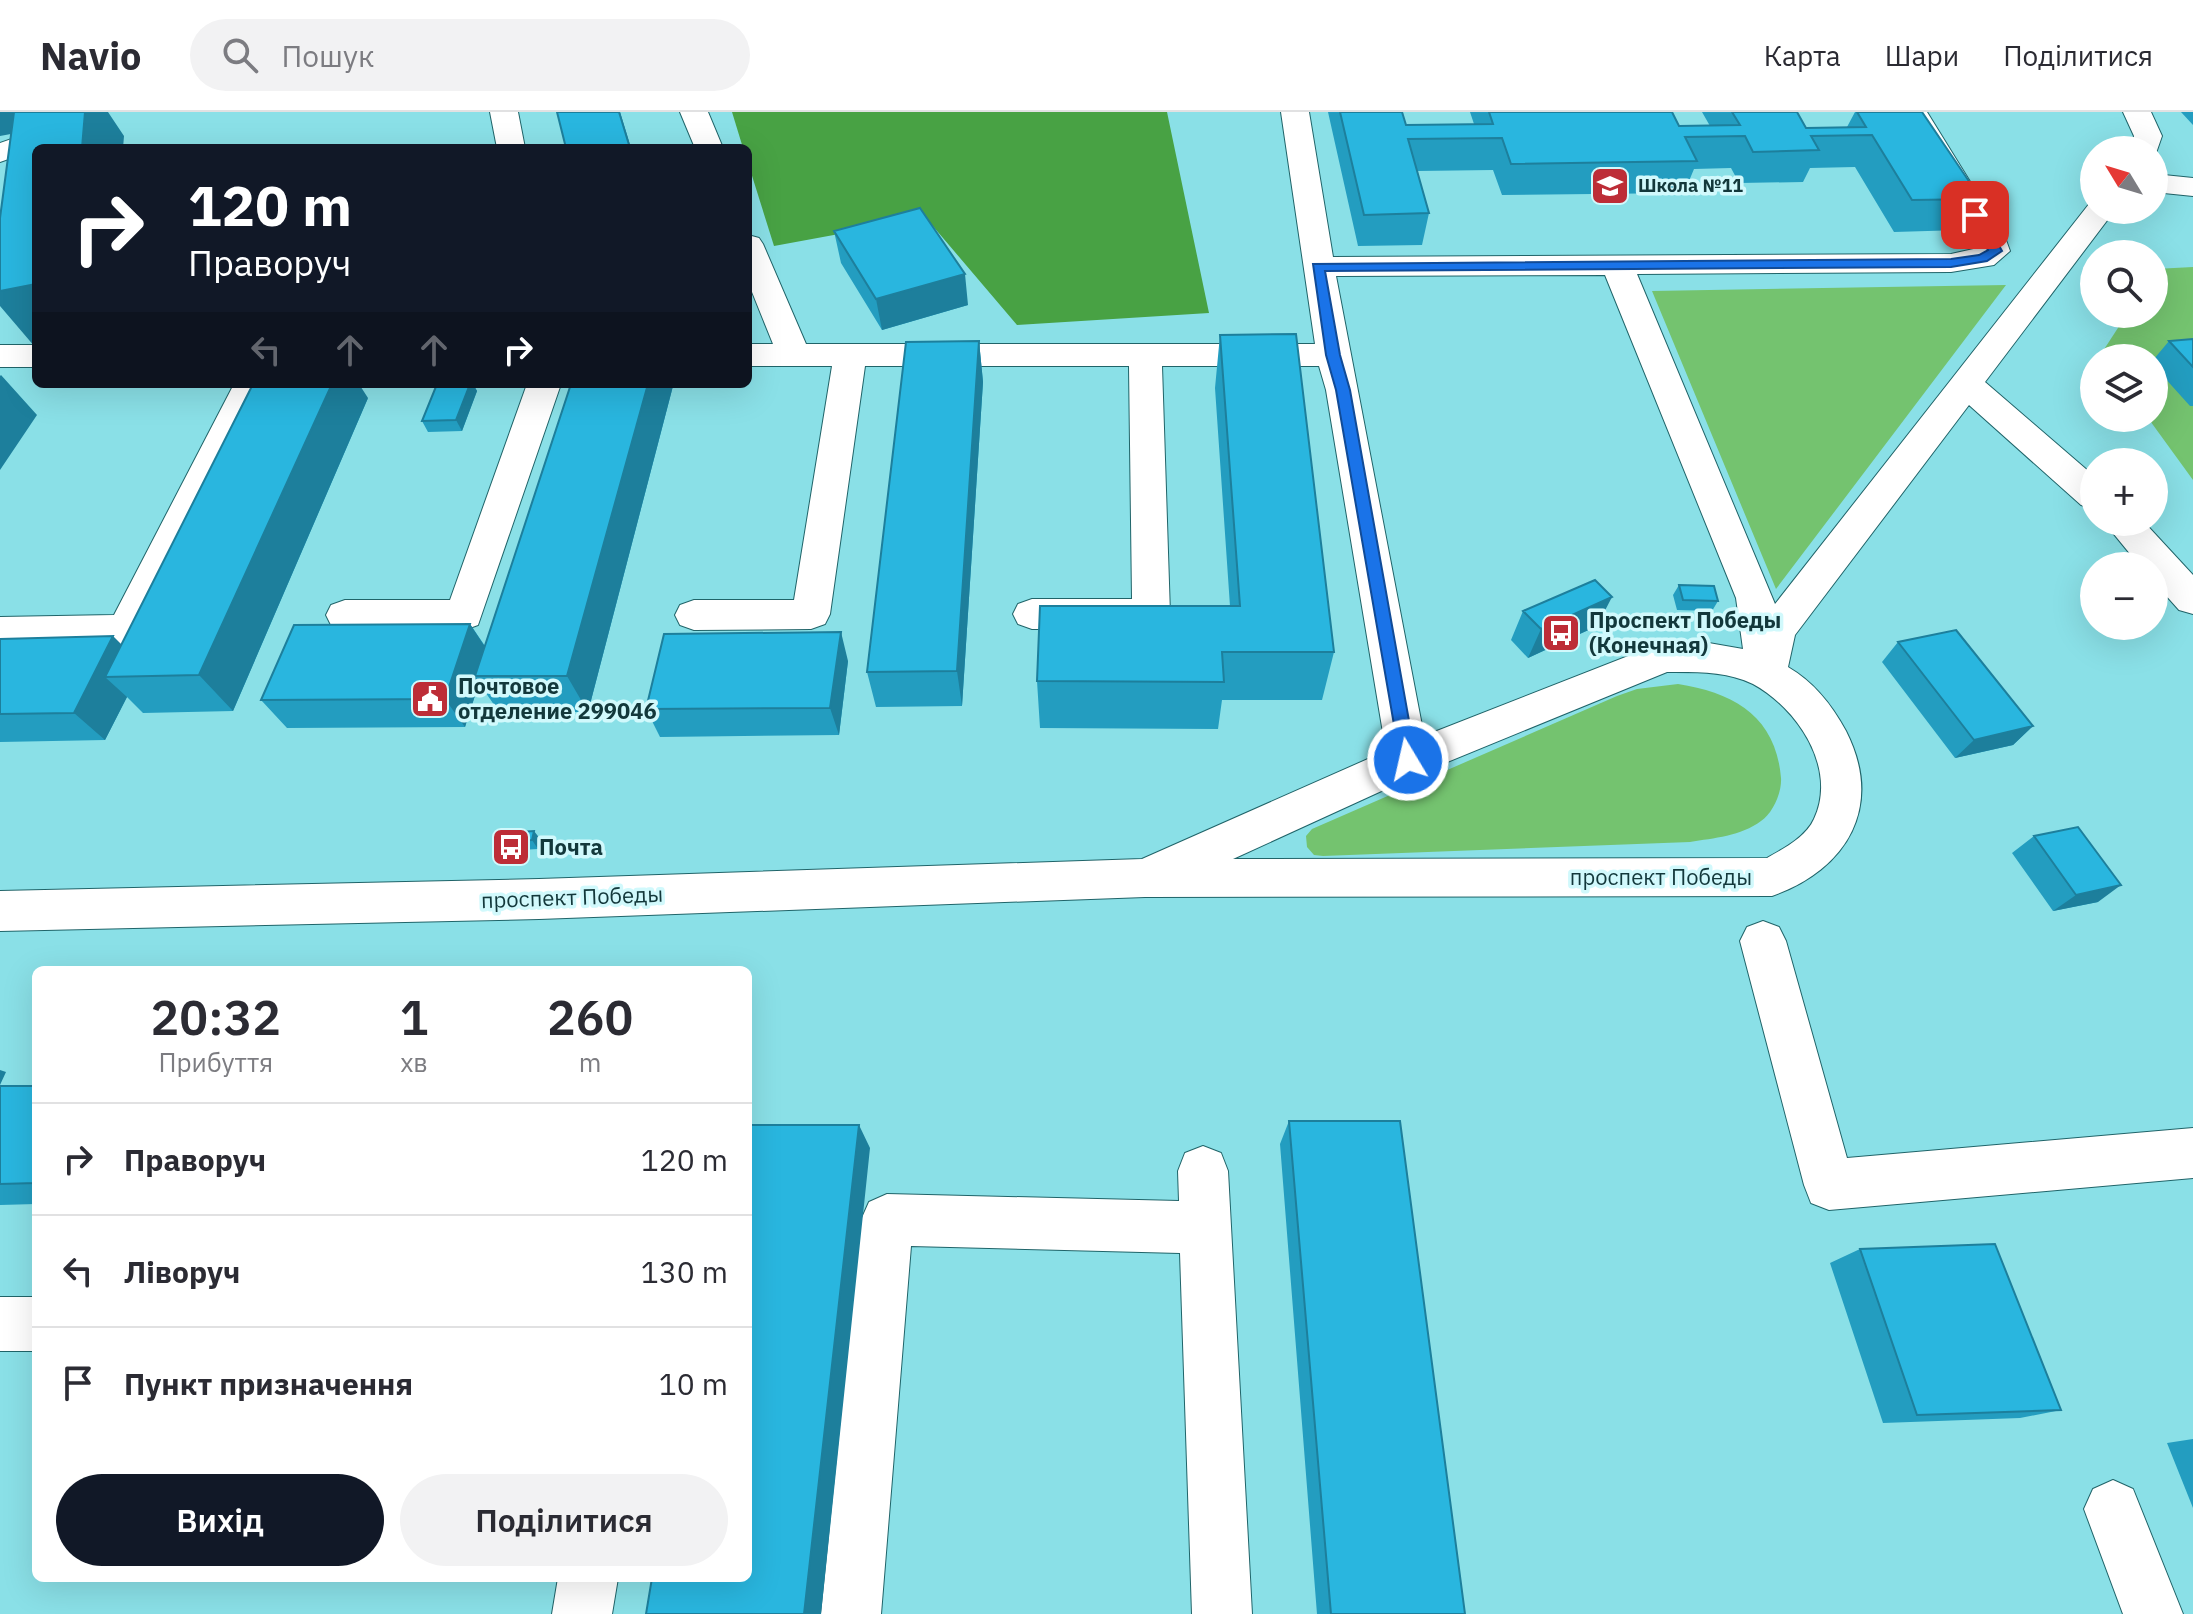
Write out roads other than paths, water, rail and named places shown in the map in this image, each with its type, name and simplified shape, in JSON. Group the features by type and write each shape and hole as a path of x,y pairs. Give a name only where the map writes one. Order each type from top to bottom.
{"street":[{"path":"0,153 76,126 89,112"},
{"path":"504,112 510,144"},
{"path":"694,112 707,144"},
{"path":"1295,112 1333,355 1346,405 1408,760"},
{"path":"1318,267 1951,263 1983,258 1995,251 1991,240 1913,112"},
{"path":"2137,112 2148,136"},
{"path":"0,161 0,169"},
{"path":"2168,184 2193,187"},
{"path":"1767,674 1776,631 2089,224"},
{"path":"752,254 794,355"},
{"path":"1617,265 1755,598 1767,674"},
{"path":"752,355 1333,355"},
{"path":"694,615 811,614 850,355"},
{"path":"0,356 32,356"},
{"path":"1032,614 1151,614 1145,356"},
{"path":"1965,383 2080,484"},
{"path":"0,632 126,630 249,388"},
{"path":"345,615 464,615 543,388"},
{"path":"2135,536 2193,600"},
{"name":"проспект Победы","path":"0,911 539,899 1145,878 1772,877 1799,863 1821,844 1835,822 1841,796 1841,773 1833,747 1814,713 1802,698 1767,674 1717,659 1664,657 1408,760 1145,878"},
{"path":"1763,941 1829,1185 2193,1153"},
{"path":"1203,1171 1222,1614"},
{"path":"851,1614 887,1220 1206,1228"},
{"path":"0,1324 32,1324"},
{"path":"2113,1509 2153,1614"},
{"path":"582,1614 587,1582"}],"place":[{"name":"Школа №11","path":"1610,186"},
{"name":"Проспект Победы (Конечная)","path":"1561,633"},
{"name":"Почтовое отделение 299046","path":"430,699"},
{"name":"Почта","path":"511,847"}]}
